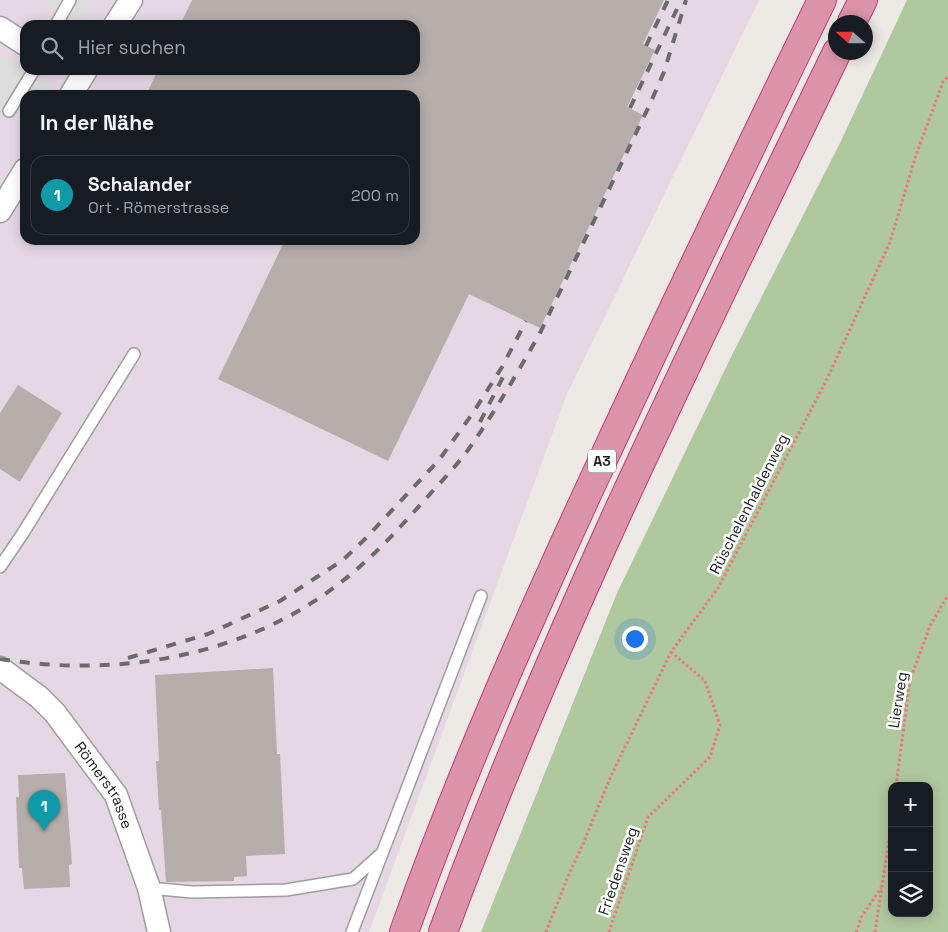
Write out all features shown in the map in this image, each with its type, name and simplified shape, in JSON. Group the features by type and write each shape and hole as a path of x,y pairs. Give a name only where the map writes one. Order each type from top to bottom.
{"highway":[{"name":"A3","path":"404,932 493,705 553,567 657,344 822,0"},
{"path":"856,15 863,0"},
{"name":"A3","path":"443,932 525,723 587,580 688,359 833,60"}],"street":[{"path":"118,20 131,0"},
{"path":"0,28 20,41"},
{"path":"0,211 20,178"},
{"name":"Römerstrasse","path":"0,668 39,697 54,712 116,795 149,888 159,932"}],"lane":[{"path":"59,20 70,0"},
{"path":"22,90 31,75"},
{"path":"9,111 20,93"},
{"path":"0,567 134,354"},
{"path":"352,932 481,596"},
{"path":"149,888 192,892 286,890 353,880 384,851"}],"path":[{"name":"Rüschelenhaldenweg","path":"546,932 611,776 671,652 718,588 828,377 890,242 916,155 943,82 948,76"},
{"name":"Lierweg","path":"897,782 910,680 930,626 948,595"},
{"name":"Friedensweg","path":"610,932 648,817 710,757 720,725 705,681 671,652"},
{"path":"875,932 891,827"},
{"path":"856,932 862,916 883,885"}],"shaded area":[{"path":"0,0 759,0 567,394 369,932 0,932"},
{"path":"40,0 97,0 84,20 69,20"},
{"path":"0,53 20,65 20,75 35,75 53,86 50,90 20,90 20,118 0,105"}],"green space":[{"path":"907,0 948,0 948,932 481,932 617,593 733,353 840,143"}],"building":[{"path":"192,0 664,0 643,44 655,50 627,107 643,115 540,328 469,294 388,461 218,379 283,245 420,245 420,90 148,90 156,75 420,75 420,20 182,20"},
{"path":"18,385 62,413 20,482 0,469 0,413"},
{"path":"273,668 277,754 280,754 285,854 246,856 247,876 234,877 234,881 166,882 156,761 159,761 155,675"},
{"path":"65,773 72,864 69,865 70,887 24,889 22,868 19,868 16,797 19,797 18,775"}],"railway":[{"path":"646,46 668,0"},
{"path":"0,659 44,664 89,666 134,663 178,656 222,645 263,629 303,608 340,583 372,555 402,525 463,457 497,406 541,331 650,104 664,72 686,0"},
{"path":"630,108 677,9"},
{"path":"128,658 208,634 280,601 343,560 439,460 473,413 502,367 526,321"},
{"path":"480,422 503,377"}],"place":[{"name":"Schalander","path":"44,831"}]}
